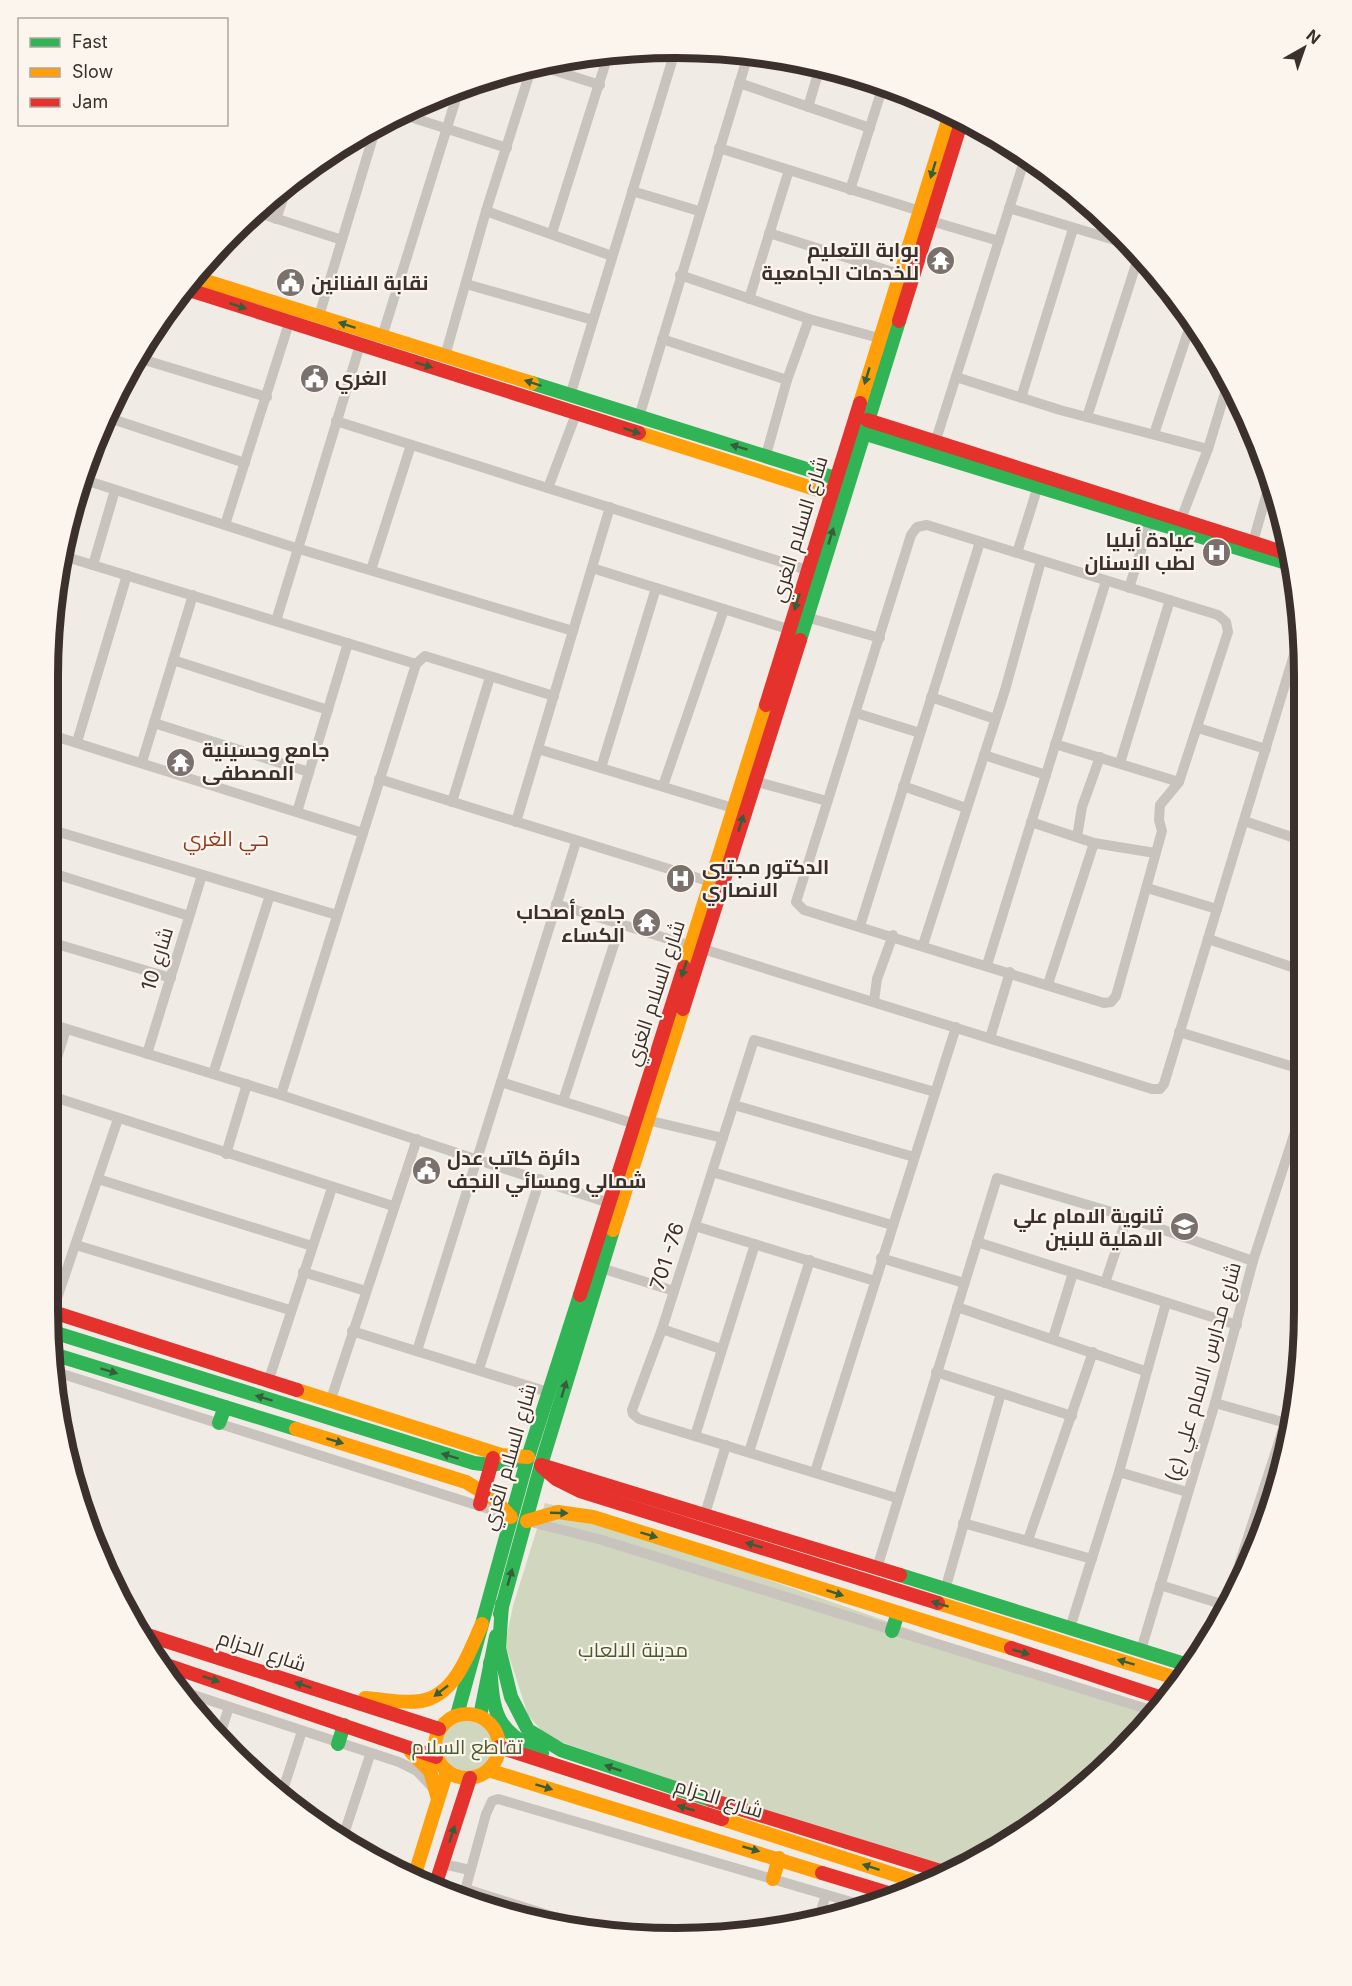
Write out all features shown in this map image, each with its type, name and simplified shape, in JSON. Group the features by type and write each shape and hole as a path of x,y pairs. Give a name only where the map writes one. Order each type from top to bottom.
{"main road":[{"name":"شارع السلام الغري","path":"697,947 711,882 733,808 806,617 865,427 917,240 920,211 948,121"},
{"name":"شارع السلام الغري","path":"457,1714 548,1392 588,1291 601,1268 658,1064 754,781 788,629 899,274 917,240 931,221 960,128"},
{"path":"198,286 319,316 835,478"},
{"path":"197,287 289,323 831,494"},
{"path":"492,386 497,372"},
{"path":"865,427 935,443 1181,519 1253,542 1282,556"},
{"path":"865,427 1038,486 1282,557"},
{"name":"شارع السلام الغري","path":"480,1716 502,1604 527,1521 609,1203 641,1122"},
{"path":"58,1313 331,1399 493,1459"},
{"path":"59,1334 474,1463 493,1459 528,1457"},
{"path":"79,1362 76,1350 88,1343"},
{"path":"60,1354 79,1362 466,1482 482,1498 511,1517"},
{"path":"231,1387 237,1369"},
{"path":"219,1423 225,1407"},
{"path":"482,1498 493,1459"},
{"path":"541,1465 556,1479 580,1491 1172,1677"},
{"path":"541,1465 1182,1663"},
{"path":"623,1527 620,1514 629,1507"},
{"path":"527,1521 558,1512 593,1517 1157,1697"},
{"path":"904,1592 908,1578"},
{"path":"502,1604 499,1648 511,1697 528,1730 561,1750 936,1870"},
{"path":"892,1631 898,1613"},
{"path":"342,1697 423,1701 440,1694 454,1677 482,1624"},
{"name":"شارع الحزام","path":"152,1636 439,1729"},
{"path":"167,1659 180,1663 185,1661 187,1655 177,1644"},
{"path":"490,1663 493,1709 497,1722 506,1733 592,1779"},
{"path":"173,1667 436,1757"},
{"path":"457,1714 480,1716 494,1729 499,1747 494,1763 488,1770 470,1778 447,1771 436,1757 434,1743 439,1729 457,1714"},
{"path":"338,1744 344,1725"},
{"path":"395,1742 425,1763 430,1771 438,1797"},
{"name":"شارع الحزام","path":"499,1747 592,1779 912,1880"},
{"name":"شارع الحزام","path":"488,1770 883,1891"},
{"path":"416,1870 447,1771"},
{"path":"460,1809 482,1786 511,1776"},
{"path":"438,1879 470,1778"},
{"path":"748,1810 759,1831"},
{"path":"773,1879 779,1858"}],"street":[{"path":"570,396 673,58"},
{"path":"552,233 607,63"},
{"path":"639,417 699,211 745,63"},
{"path":"555,70 600,84"},
{"path":"808,107 817,75"},
{"path":"445,356 486,211 529,77"},
{"path":"739,83 870,128"},
{"path":"850,190 881,94"},
{"path":"382,337 455,100"},
{"path":"413,118 507,147"},
{"path":"319,316 373,138"},
{"path":"718,148 920,211"},
{"path":"935,443 1023,166"},
{"path":"749,298 789,170"},
{"path":"632,191 699,211"},
{"path":"276,219 282,201"},
{"path":"1009,208 1114,240"},
{"path":"486,211 612,256"},
{"path":"265,215 342,240"},
{"path":"931,221 999,241"},
{"path":"1021,398 1073,229"},
{"path":"769,233 899,274"},
{"path":"1087,417 1136,265"},
{"path":"680,275 809,319 879,339"},
{"path":"466,284 593,320"},
{"path":"766,455 787,380 809,319"},
{"path":"225,525 289,323"},
{"path":"1154,434 1188,332"},
{"path":"662,339 787,380"},
{"path":"276,621 296,548 360,345"},
{"path":"145,360 267,397"},
{"path":"956,377 1087,417 1208,449"},
{"path":"1181,519 1208,449 1225,393"},
{"path":"548,488 576,414"},
{"path":"115,420 245,463"},
{"path":"336,421 807,570"},
{"path":"371,570 411,445"},
{"path":"90,482 296,548 573,631"},
{"path":"1017,553 1038,486"},
{"path":"93,565 115,490"},
{"path":"1253,542 1266,496"},
{"path":"516,822 610,507"},
{"path":"1129,588 1150,519"},
{"path":"927,525 980,542 1218,615 1226,622 1228,632 1179,782 1160,805 1159,820 1162,831 1116,996 1111,1002 1104,1003 893,935 804,909 796,902 911,535 917,527 927,525"},
{"path":"860,926 980,542"},
{"path":"70,558 416,664"},
{"path":"923,945 984,755 1041,561"},
{"path":"592,568 788,629"},
{"path":"77,742 127,575"},
{"path":"987,965 1106,581"},
{"path":"600,768 657,588"},
{"path":"142,762 193,595"},
{"path":"1120,763 1170,600"},
{"path":"663,786 724,609"},
{"path":"806,617 880,638"},
{"path":"297,812 348,643"},
{"path":"281,1095 416,664 425,657 554,696"},
{"path":"173,660 328,710"},
{"path":"556,904 1152,1089 1160,1089 1164,1084 1293,661"},
{"path":"452,802 490,677"},
{"path":"931,697 995,719"},
{"path":"856,713 920,733"},
{"path":"154,723 309,772"},
{"path":"1198,728 1266,749"},
{"path":"58,737 363,832"},
{"path":"1055,744 1179,782"},
{"path":"538,749 733,808"},
{"path":"984,755 1046,775"},
{"path":"1077,837 1082,807 1100,757"},
{"path":"379,779 711,882"},
{"path":"754,781 826,801"},
{"path":"903,786 966,808"},
{"path":"1244,821 1294,838"},
{"path":"1031,822 1094,843 1155,853"},
{"path":"58,835 337,915"},
{"path":"417,1351 576,842"},
{"path":"1048,984 1094,843"},
{"path":"58,875 189,916"},
{"name":"شارع 10","path":"147,1054 202,875"},
{"path":"1147,888 1217,909"},
{"path":"213,1074 270,896"},
{"path":"563,1101 621,923"},
{"path":"874,1001 877,979 893,935"},
{"path":"1208,939 1294,968"},
{"path":"58,944 171,978"},
{"path":"990,1038 1010,972"},
{"path":"58,1026 247,1084 609,1203"},
{"path":"815,1472 956,1027"},
{"path":"58,1055 66,1029"},
{"path":"1179,1032 1294,1067"},
{"name":"701 -76","path":"695,1436 635,1417 632,1410 662,1329 754,1040 935,1092"},
{"path":"501,1082 641,1122 723,1138"},
{"path":"226,1154 247,1084"},
{"path":"58,1098 393,1206"},
{"path":"734,1105 914,1157"},
{"path":"58,1297 118,1119"},
{"path":"331,1399 417,1139"},
{"name":"شارع مدارس الامام علي (ع)","path":"1141,1650 1238,1325 1253,1261 1294,1145"},
{"path":"712,1172 892,1225"},
{"path":"877,1568 997,1178 1126,1217 1253,1261"},
{"path":"98,1179 312,1246"},
{"path":"479,1369 540,1179"},
{"path":"268,1379 332,1188"},
{"path":"1106,1283 1126,1217"},
{"path":"695,1226 875,1281"},
{"path":"977,1242 1238,1325"},
{"path":"755,1244 695,1436 897,1498"},
{"path":"76,1245 290,1310"},
{"path":"881,1258 964,1283"},
{"path":"749,1452 810,1260"},
{"path":"601,1268 674,1291"},
{"path":"303,1272 366,1291"},
{"path":"1053,1338 1073,1273"},
{"path":"1070,1628 1119,1472 1145,1371 1166,1303"},
{"path":"957,1307 1145,1371"},
{"path":"662,1329 721,1348"},
{"path":"352,1332 548,1392"},
{"path":"1028,1540 1093,1352"},
{"path":"936,1372 1072,1416"},
{"path":"62,1374 219,1423 482,1498"},
{"path":"945,1590 1001,1393"},
{"path":"1215,1403 1283,1422"},
{"path":"705,1514 726,1445"},
{"path":"1119,1472 1187,1492"},
{"path":"527,1521 602,1540 1147,1709"},
{"path":"963,1523 1092,1559"},
{"path":"1160,1585 1220,1603"},
{"path":"194,1695 370,1755 399,1762 417,1771 438,1797"},
{"path":"222,1728 229,1707"},
{"path":"283,1786 302,1731"},
{"path":"345,1831 370,1755"},
{"path":"465,1890 489,1806 492,1801 498,1799 851,1902"},
{"path":"443,1864 470,1870"},
{"path":"821,1910 826,1894"}],"green space":[{"name":"مدينة الالعاب","path":"545,1503 1144,1712 1113,1747 1052,1800 985,1845 943,1867 672,1780 547,1737 528,1715 505,1644 513,1606"},
{"name":"تقاطع السلام","path":"462,1721 472,1721 486,1728 493,1747 486,1766 472,1773 462,1773 452,1769 445,1762 441,1752 441,1742 445,1732 452,1725"}],"traffic: fast":[{"path":"800,640 899,321"},
{"path":"532,383 835,478"},
{"path":"863,433 1283,562"},
{"path":"500,1614 541,1465 613,1230"},
{"path":"457,1715 528,1457 580,1295"},
{"path":"59,1334 474,1463 491,1465 514,1461"},
{"path":"61,1356 296,1429"},
{"path":"219,1423 225,1407"},
{"path":"900,1575 1182,1663"},
{"path":"502,1604 499,1648 511,1697 528,1730 561,1750 711,1800"},
{"path":"892,1631 898,1613"},
{"path":"480,1716 496,1636"},
{"path":"490,1663 493,1695 499,1718 514,1736 542,1753"},
{"path":"338,1744 344,1725"}],"traffic: slow":[{"path":"860,403 948,121"},
{"path":"203,280 532,383"},
{"path":"639,433 831,494"},
{"path":"684,967 766,705"},
{"path":"613,1230 683,1009"},
{"path":"297,1390 501,1455 528,1457"},
{"path":"296,1429 466,1482 494,1499 511,1517"},
{"path":"527,1521 558,1512 593,1517 1011,1648"},
{"path":"938,1603 1172,1677"},
{"path":"365,1698 407,1702 433,1697 443,1690 460,1671 482,1624"},
{"path":"461,1714 473,1714 490,1723 497,1734 499,1746 497,1758 490,1769 473,1778 461,1778 449,1773 440,1764 435,1752 435,1740 440,1728 449,1719 461,1714"},
{"path":"411,1752 430,1771 438,1799"},
{"path":"488,1770 822,1873"},
{"path":"416,1870 447,1771"},
{"path":"722,1819 912,1880"},
{"path":"773,1879 779,1858"}],"traffic: jam":[{"path":"899,321 960,128"},
{"path":"193,291 639,433"},
{"path":"766,705 860,403"},
{"path":"867,420 1281,551"},
{"path":"683,1009 800,640"},
{"path":"580,1295 684,967"},
{"path":"58,1314 297,1390"},
{"path":"480,1504 493,1458"},
{"path":"541,1465 900,1575"},
{"path":"542,1467 556,1479 580,1491 938,1603"},
{"path":"152,1637 439,1729"},
{"path":"1011,1648 1157,1696"},
{"path":"173,1667 436,1757"},
{"path":"499,1747 722,1819"},
{"path":"437,1879 470,1778"},
{"path":"711,1800 936,1870"},
{"path":"822,1873 883,1891"}],"place":[{"name":"بوابة التعليم للخدمات الجامعية","path":"940,261"},
{"name":"نقابة الفنانين","path":"290,283"},
{"name":"الغري","path":"314,378"},
{"name":"عيادة أيليا لطب الاسنان","path":"1216,552"},
{"name":"جامع وحسينية المصطفى","path":"181,762"},
{"name":"الدكتور مجتبى الانصاري","path":"681,878"},
{"name":"جامع أصحاب الكساء","path":"646,923"},
{"name":"دائرة كاتب عدل شمالي ومسائي النجف","path":"426,1170"},
{"name":"ثانوية الامام علي الاهلية للبنين","path":"1184,1227"}],"district":[{"name":"حي الغري","path":"226,839"}]}
